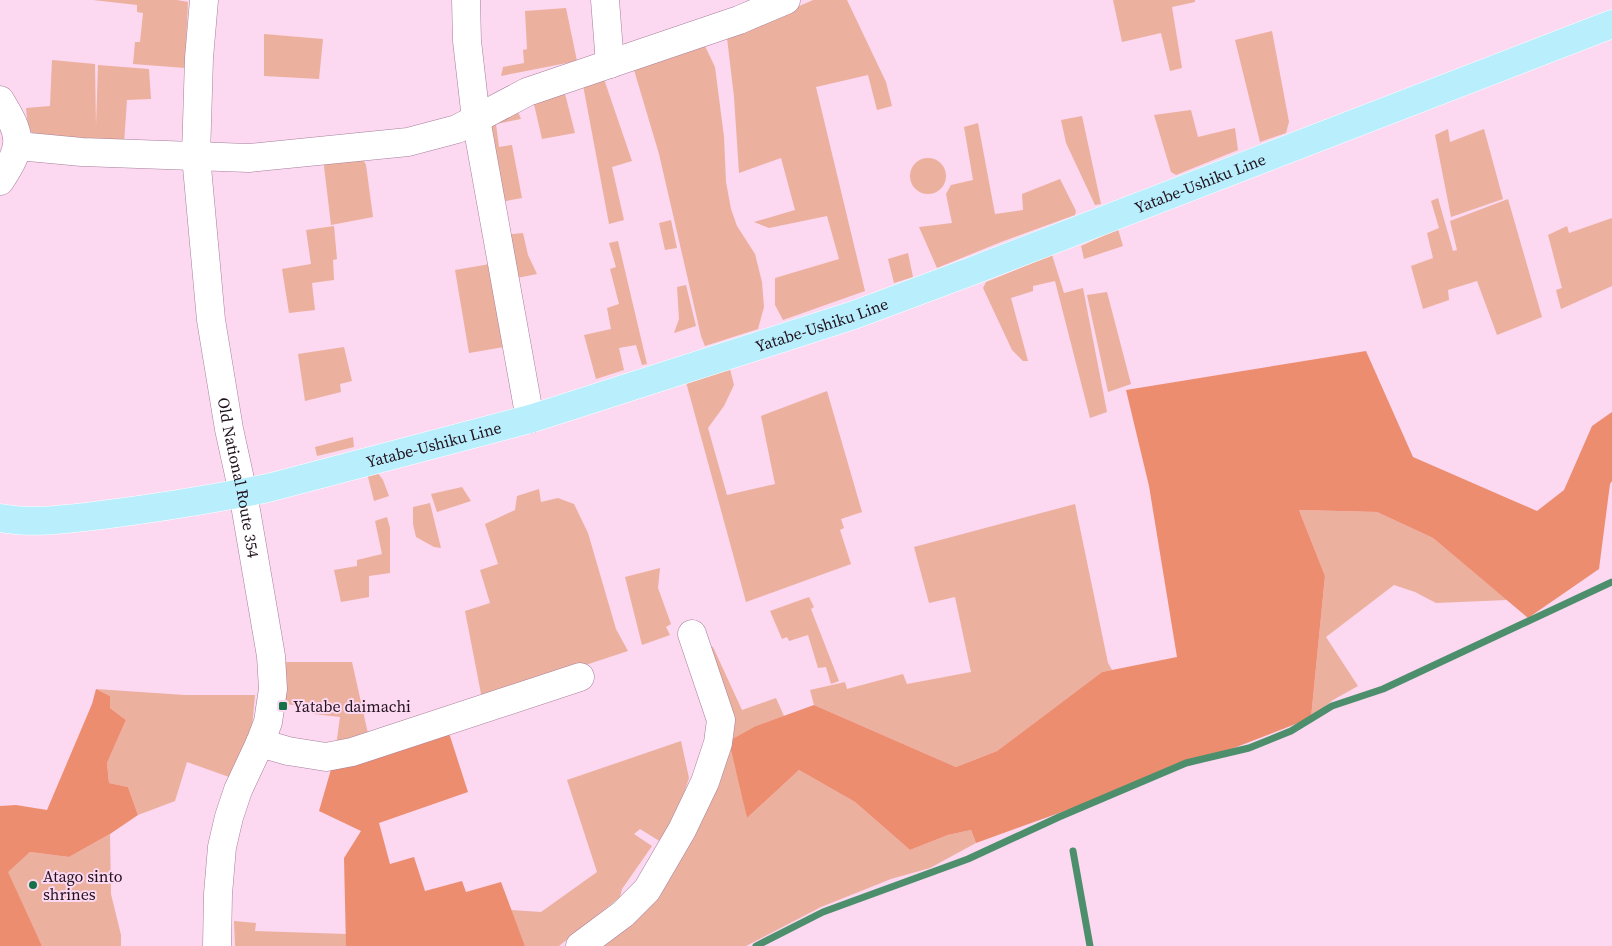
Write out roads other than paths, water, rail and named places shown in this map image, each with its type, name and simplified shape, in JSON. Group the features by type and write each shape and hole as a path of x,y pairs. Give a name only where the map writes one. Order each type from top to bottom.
{"main road":[{"name":"Yatabe-Ushiku Line","path":"0,518 40,520 78,518 243,493 530,419 854,315 1612,24"}],"street":[{"name":"Old National Route 354","path":"204,0 199,58 196,156 211,320 229,429 243,493 270,656 273,689 268,722 260,744 238,790 222,847 218,894 217,946"},
{"path":"466,0 467,41 476,119 530,419"},
{"path":"605,0 610,64"},
{"path":"18,146 82,152 249,158 408,142 457,129 527,92 739,20 781,1"},
{"path":"0,100 13,125 18,146 8,170 0,181"},
{"path":"580,946 623,914 647,890 682,830 705,782 718,743 721,720 692,634"},
{"path":"260,744 326,757 352,752 580,677"}],"waterway":[{"path":"756,946 823,912 968,859 1059,817 1186,763 1249,748 1291,731 1332,706 1383,689 1612,582"},
{"path":"1073,851 1090,946"}],"place":[{"name":"Yatabe daimachi","path":"283,706"},
{"name":"Atago sinto shrines","path":"33,885"}]}
